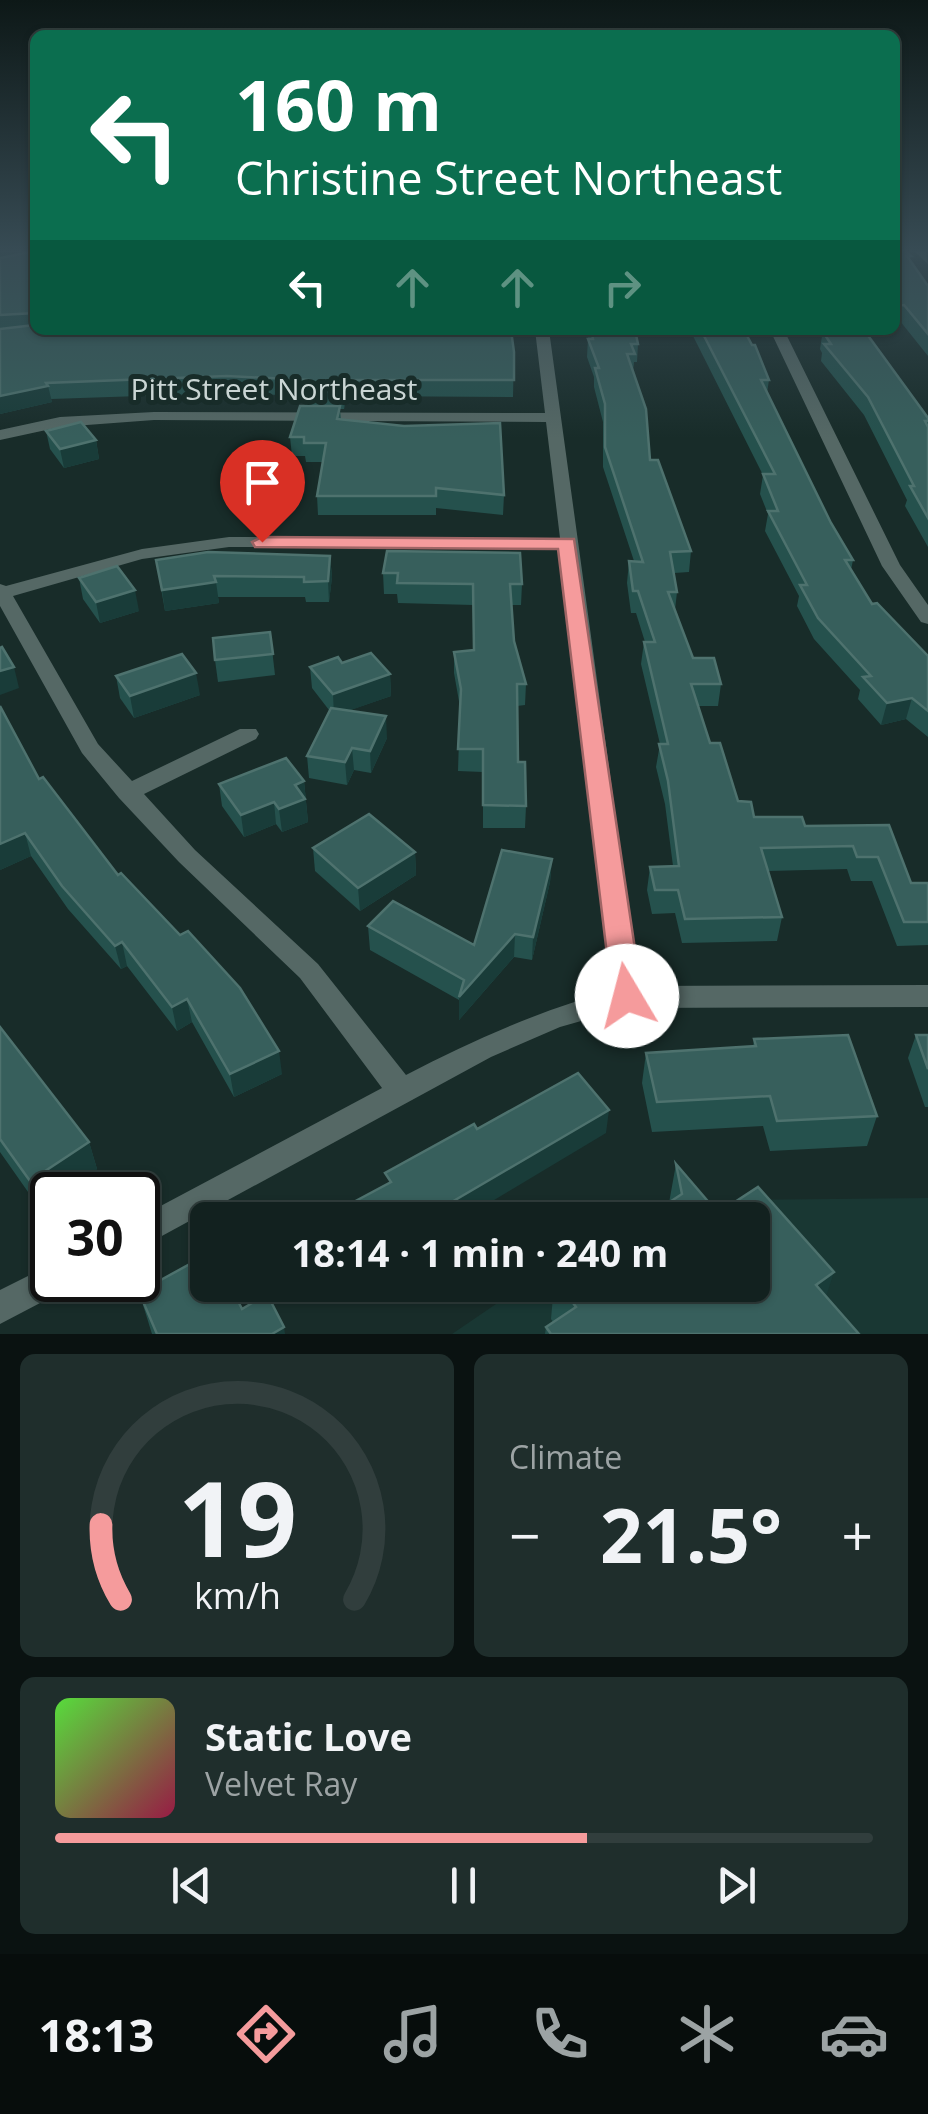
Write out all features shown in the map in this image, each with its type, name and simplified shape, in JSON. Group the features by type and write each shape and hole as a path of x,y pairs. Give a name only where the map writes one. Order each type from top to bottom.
{"street":[{"path":"542,335 550,418 627,996"},
{"path":"779,335 890,566 928,618"},
{"name":"Pitt Street Northeast","path":"0,435 60,422 154,416 550,418"},
{"path":"403,1092 310,971 187,856 90,748 1,592 174,546 229,542 567,543"},
{"path":"127,793 248,734"},
{"path":"160,1222 481,1049 554,1018 627,996 928,996"},
{"path":"0,1308 30,1292"}],"shaded area":[{"path":"928,1198 928,1334 452,1334 499,1302 770,1302 770,1202 647,1201"}],"building":[{"path":"911,313 928,313 928,334"},
{"path":"30,326 30,335 512,335 514,380 346,380 343,392 304,392 308,380 227,376 46,383 48,386 0,396 0,329"},
{"path":"592,335 636,335 638,344 631,344 635,354 627,354 646,409 650,460 658,460 691,551 670,552 677,592 668,592 693,658 714,658 721,684 691,684 710,743 720,743 738,801 751,802 754,817 802,817 805,826 889,825 911,883 928,883 928,922 904,922 878,857 857,857 853,846 761,848 782,917 685,919 678,890 655,890 650,867 679,866 659,744 668,744 644,642 655,642 638,591 633,591 629,561 643,562 605,447 605,404 595,368 599,368 588,339 593,339"},
{"path":"704,335 747,335 755,345 769,380 761,380 853,560 845,560 872,604 877,603 928,656 928,711 912,698 887,703 863,677 871,676 818,618 800,585 807,585 768,511 778,511 763,474 775,474"},
{"path":"825,335 868,335 928,418 928,518 868,397 824,344 831,344"},
{"path":"300,406 340,406 337,419 404,426 500,423 504,495 436,488 436,496 317,496 326,443 304,443 304,437 290,437"},
{"path":"81,422 96,440 60,449 46,431"},
{"path":"387,551 520,553 522,584 510,584 514,641 526,684 517,684 518,762 525,762 526,806 483,805 483,749 458,749 461,689 454,652 474,650 473,584 397,583 398,573 383,573"},
{"path":"208,552 330,556 328,581 214,576 216,582 162,590 156,560"},
{"path":"117,566 135,590 96,602 79,578"},
{"path":"270,632 273,654 215,660 213,638"},
{"path":"0,648 14,667 0,671"},
{"path":"371,653 390,674 333,694 310,667 338,657 342,663"},
{"path":"182,654 196,673 130,696 116,676"},
{"path":"0,706 39,779 43,777 118,875 121,873 180,935 188,931 240,988 279,1051 230,1074 187,999 172,1007 122,942 115,946 62,886 25,833 0,844"},
{"path":"331,708 386,716 370,751 352,748 345,762 307,756"},
{"path":"286,758 304,781 295,785 305,799 279,809 274,802 241,815 219,784"},
{"path":"369,814 415,852 358,888 313,848"},
{"path":"502,850 552,859 533,937 515,934 459,997 464,980 368,926 393,901 474,945"},
{"path":"0,1027 89,1142 44,1172 30,1172 30,1181 0,1139"},
{"path":"848,1035 877,1116 777,1121 770,1096 657,1102 646,1053 756,1046 754,1039"},
{"path":"916,1035 928,1035 928,1069"},
{"path":"578,1073 609,1110 452,1202 354,1202 391,1182 385,1173 474,1124 477,1129"},
{"path":"676,1164 709,1202 670,1202 682,1194"},
{"path":"758,1187 834,1272 816,1285 859,1334 551,1334 546,1327 576,1307 572,1302 770,1302 770,1202 735,1202"},
{"path":"190,1264 190,1302 238,1302 242,1309 254,1302 271,1302 284,1327 272,1334 157,1334 143,1302 160,1302 160,1280"}],"route":[{"path":"262,542 567,543 627,996"}]}
